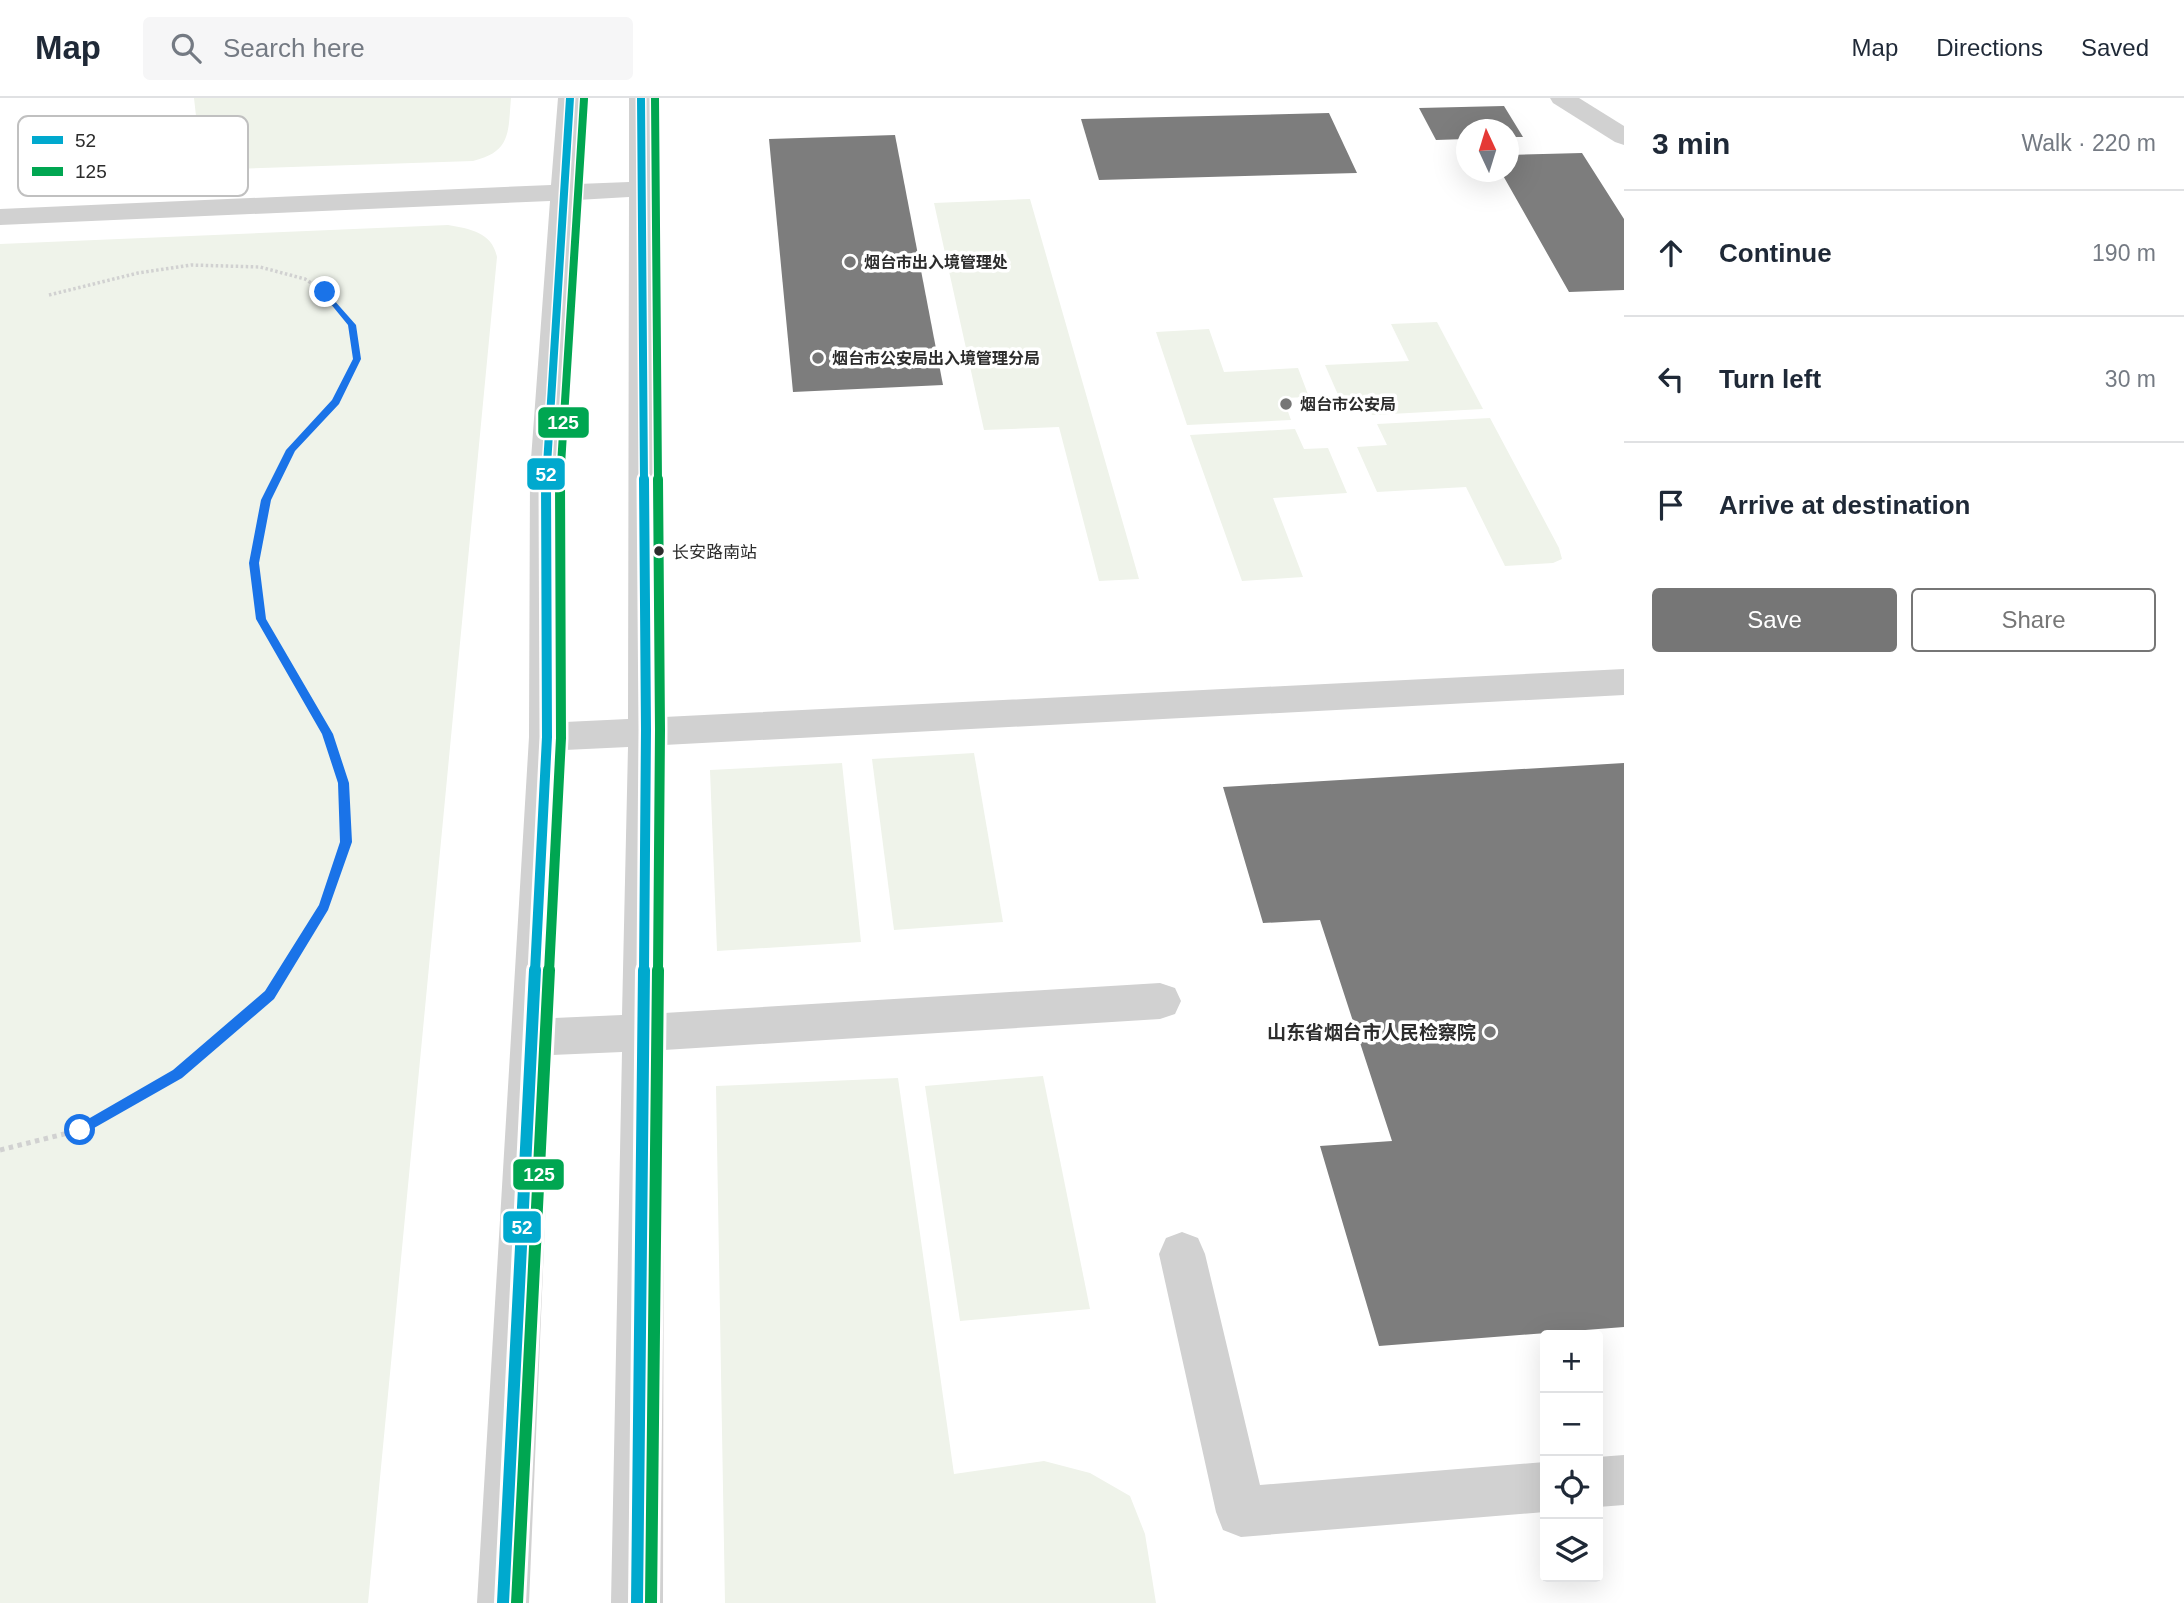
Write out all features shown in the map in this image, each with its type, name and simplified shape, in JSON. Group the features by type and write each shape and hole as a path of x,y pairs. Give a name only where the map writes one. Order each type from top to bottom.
{"street":[{"path":"503,1603 547,737 546,474 570,98"},
{"path":"637,1603 646,730 641,98"},
{"path":"1562,98 1624,136"},
{"path":"0,217 642,189"},
{"path":"547,737 1624,682"},
{"path":"533,1037 644,1033 1160,1000"},
{"path":"1182,1254 1241,1512 1540,1487"},
{"path":"1603,1482 1624,1480"}],"path":[{"path":"0,1150 80,1130 167,1080 270,995 324,906 346,842 343,783 328,734 261,619 254,563 266,500 291,450 336,402 357,359 352,325 325,292 305,279 260,267 191,265 138,273 49,295"}],"shaded area":[{"path":"194,98 511,98 508,130 501,146 486,157 473,161 248,168 248,116 196,116"},
{"path":"1030,199 1139,579 1099,581 1059,427 984,430 934,203"},
{"path":"448,225 479,233 490,242 497,257 368,1603 0,1603 0,244"},
{"path":"1437,322 1483,409 1372,415 1363,396 1339,397 1325,365 1409,361 1391,324"},
{"path":"1209,329 1224,372 1298,368 1309,397 1283,398 1291,420 1187,425 1156,332"},
{"path":"1490,418 1559,548 1562,559 1553,563 1505,566 1466,487 1377,492 1357,447 1387,445 1377,424"},
{"path":"1295,429 1304,449 1328,448 1347,493 1273,498 1303,577 1242,581 1190,435"},
{"path":"974,753 1003,922 894,930 872,759"},
{"path":"842,763 861,942 717,951 710,770"},
{"path":"1043,1076 1090,1309 960,1321 925,1086"},
{"path":"898,1078 954,1474 1044,1461 1090,1473 1130,1496 1145,1534 1156,1603 725,1603 716,1086"}],"building":[{"path":"1504,106 1512,119 1456,119 1456,139 1436,140 1419,108"},
{"path":"1329,113 1357,173 1099,180 1081,119"},
{"name":"烟台市出入境管理处","path":"895,135 943,385 793,392 769,139"},
{"path":"1582,153 1624,219 1624,290 1569,292 1507,182 1519,182 1519,155"},
{"name":"山东省烟台市人民检察院","path":"1624,763 1624,1327 1540,1330 1540,1334 1379,1346 1320,1146 1392,1141 1320,920 1263,923 1223,787"}],"transit line":[{"name":"52","path":"503,1603 547,737 546,473 570,98"},
{"name":"52","path":"637,1603 646,730 641,98"},
{"name":"125","path":"651,1603 660,730 655,98"},
{"name":"125","path":"517,1603 561,738 560,473 584,99"}],"place":[{"name":"烟台市出入境管理处","path":"850,262"},
{"name":"烟台市公安局出入境管理分局","path":"818,358"},
{"name":"烟台市公安局","path":"1286,404"},
{"name":"长安路南站","path":"659,551"},
{"name":"山东省烟台市人民检察院","path":"1490,1032"}],"route":[{"path":"80,1130 178,1074 270,995 324,906 346,842 343,783 328,734 261,619 254,563 266,500 291,450 336,402 357,359 352,325 325,292"}]}
